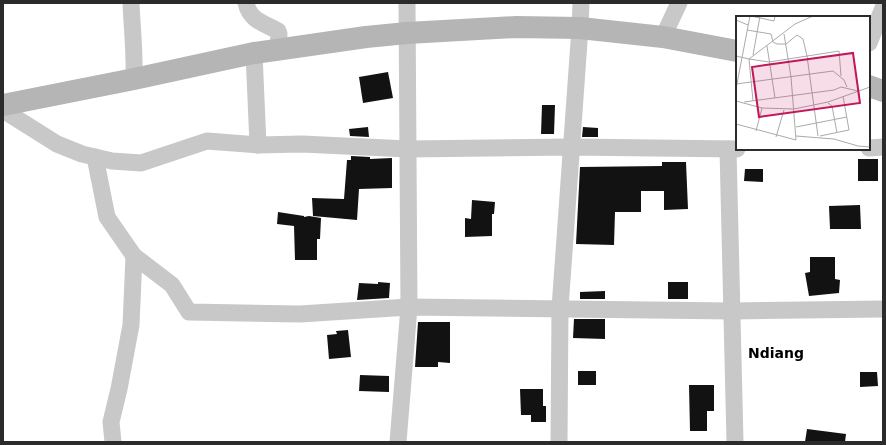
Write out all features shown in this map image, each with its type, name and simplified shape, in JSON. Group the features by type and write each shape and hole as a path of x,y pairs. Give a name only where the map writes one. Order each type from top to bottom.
{"main road":[{"path":"3,105 134,79 254,52 407,33 516,27 580,28 663,37 736,51"},
{"path":"870,86 883,91"}],"street":[{"path":"131,3 134,79"},
{"path":"246,3 251,14 257,21 278,31 278,49"},
{"path":"398,442 409,307 407,3"},
{"path":"559,442 560,308 581,3"},
{"path":"663,37 679,3"},
{"path":"870,40 883,8"},
{"path":"254,52 258,145"},
{"path":"3,110 58,144 82,154 112,161 141,163 208,141 258,145 302,144 408,149 570,147 733,149 732,311 735,442"},
{"path":"870,148 883,148"},
{"path":"95,157 107,217 134,256 172,285 190,312 300,314 409,307 732,311 883,309"},
{"path":"113,442 111,422 131,325 134,256"}],"building":[{"path":"388,72 393,98 363,103 359,77"},
{"path":"542,105 555,105 554,134 541,134"},
{"path":"368,127 369,137 350,136 349,129"},
{"path":"583,127 598,128 598,137 582,137"},
{"path":"351,156 370,157 370,159 392,158 392,188 359,189 357,220 313,216 312,198 344,199 347,160 351,160"},
{"path":"858,159 878,159 878,181 858,181"},
{"path":"662,162 686,162 688,209 664,210 664,191 641,191 641,212 615,212 614,245 576,244 580,167 662,166"},
{"path":"745,169 763,169 763,182 744,181"},
{"path":"472,200 495,202 494,214 492,214 492,236 465,237 465,218 471,219"},
{"path":"860,205 861,229 830,229 829,206"},
{"path":"278,212 304,217 309,216 321,218 320,239 317,239 317,260 295,260 294,226 277,224"},
{"path":"810,257 835,257 835,279 840,280 839,293 809,296 805,273 810,272"},
{"path":"378,282 390,283 389,298 357,300 359,283 378,284"},
{"path":"668,282 688,282 688,299 668,299"},
{"path":"605,291 605,299 580,299 580,292"},
{"path":"574,319 605,319 605,339 573,338"},
{"path":"418,322 450,322 450,363 438,362 438,367 415,367"},
{"path":"348,330 351,357 329,359 327,335 337,334 336,331"},
{"path":"578,371 596,371 596,385 578,385"},
{"path":"860,372 877,372 878,386 860,387"},
{"path":"360,375 389,376 389,392 359,391"},
{"path":"689,385 714,385 714,411 707,411 707,431 690,431"},
{"path":"520,389 543,389 543,406 546,406 546,422 531,422 531,415 521,415"},
{"path":"807,429 846,434 845,442 805,442"}],"district":[{"name":"Ndiang","path":"776,353"}]}
